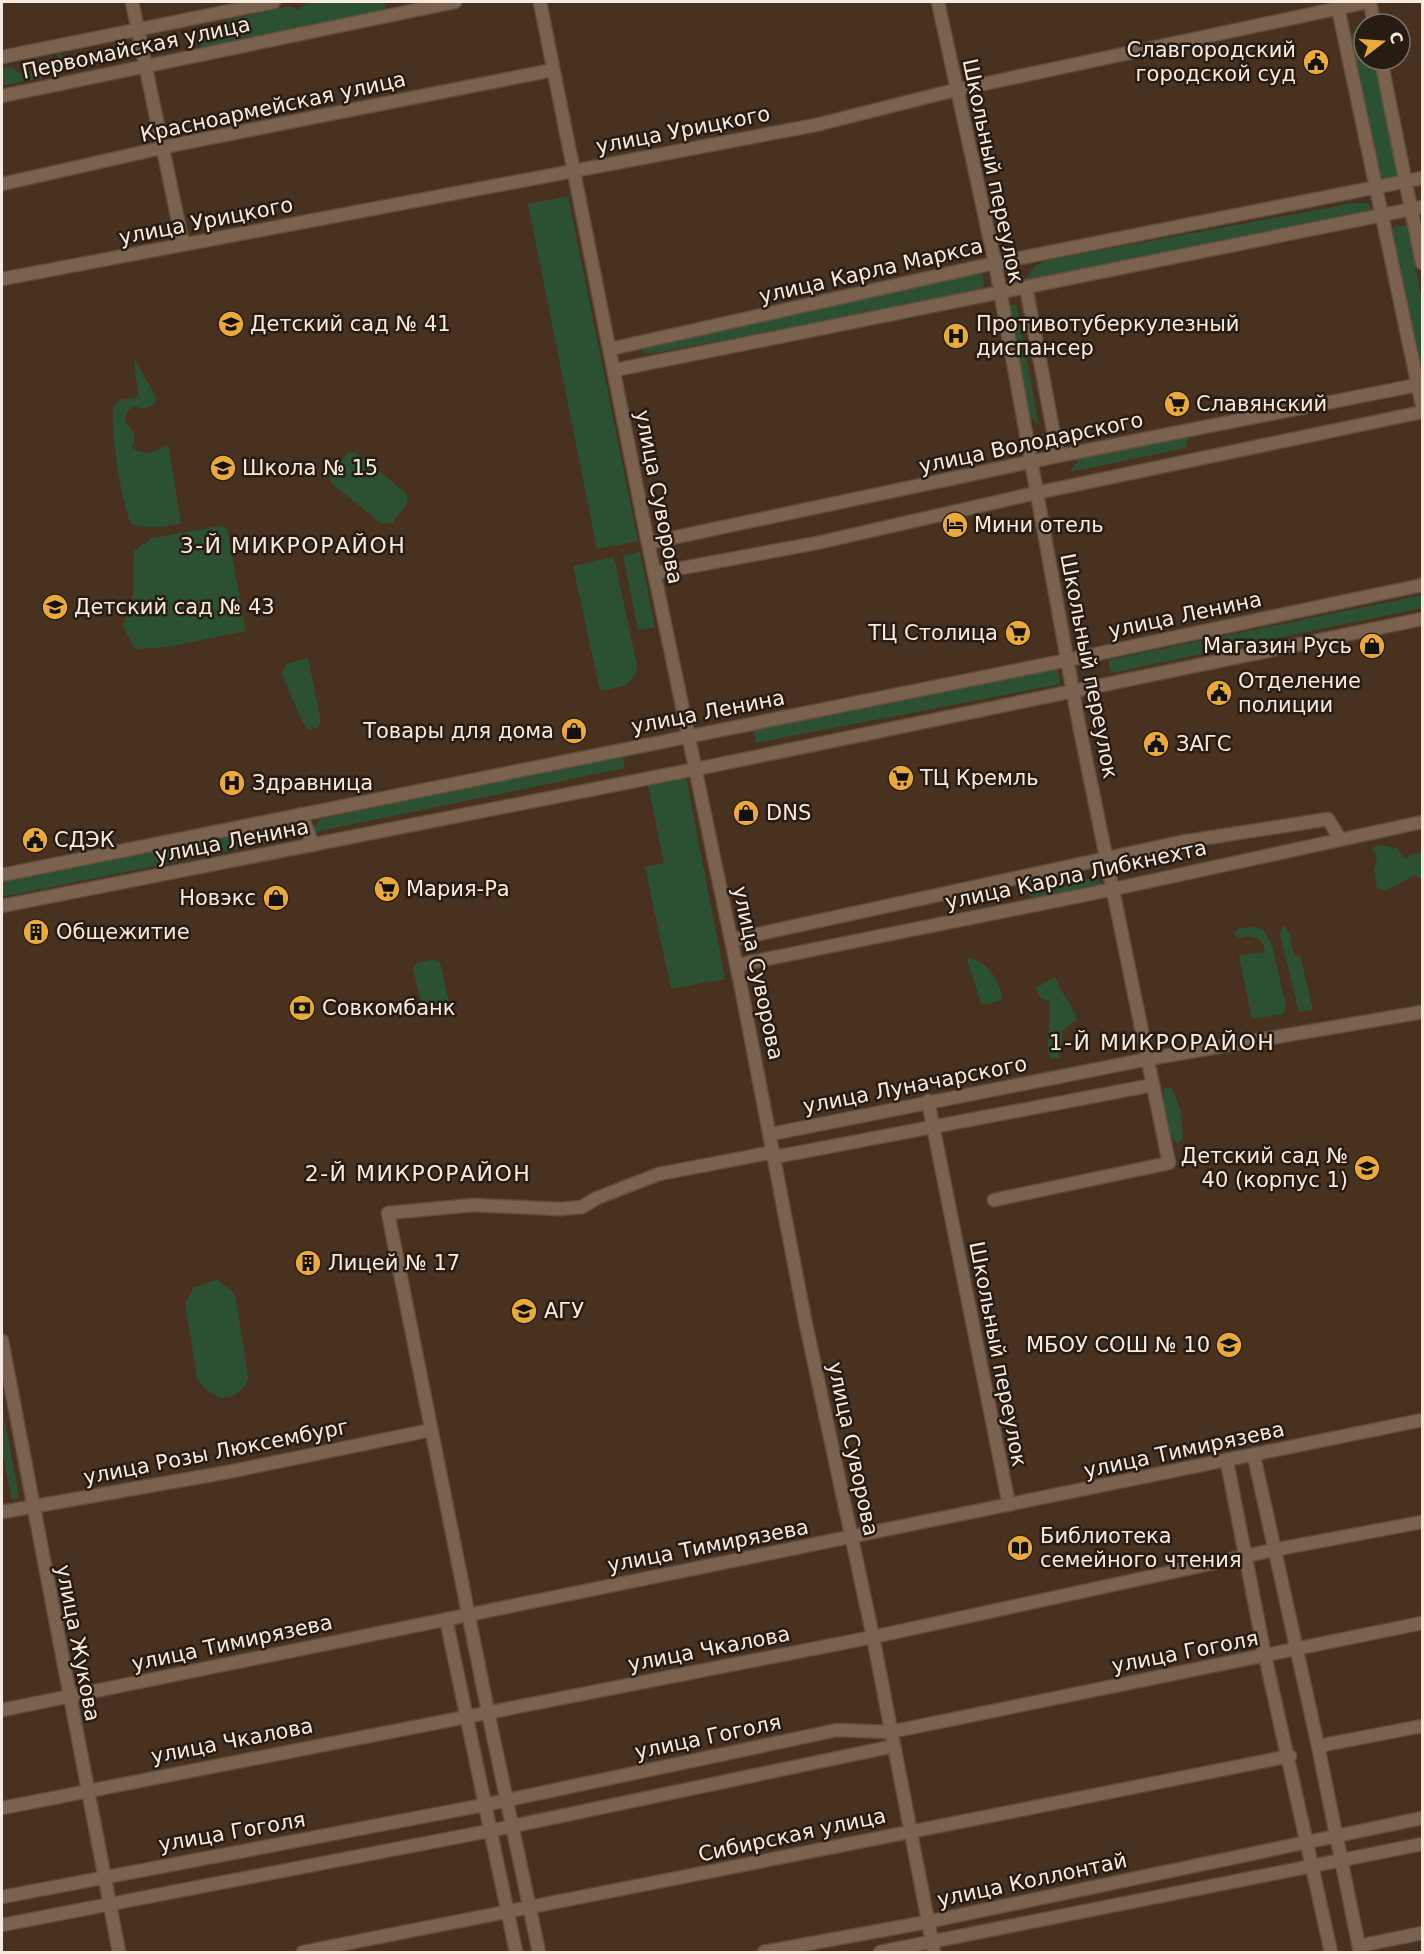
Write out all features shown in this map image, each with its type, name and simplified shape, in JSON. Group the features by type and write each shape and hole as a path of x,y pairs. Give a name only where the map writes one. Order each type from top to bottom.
{"street":[{"path":"132,2 183,244"},
{"name":"Первомайская улица","path":"2,57 274,2"},
{"name":"Первомайская улица","path":"2,96 455,2"},
{"name":"улица Суворова","path":"540,2 654,573 771,1134 805,1320 873,1637 933,1947"},
{"name":"Школьный переулок","path":"938,2 955,90 995,262 1029,462 1169,1163 994,1200"},
{"name":"улица Урицкого","path":"2,279 816,125 955,90 1337,5 1369,2"},
{"path":"1337,5 1420,384 1422,405"},
{"name":"Красноармейская улица","path":"2,184 130,157 162,147 553,70"},
{"path":"1383,72 1406,181 1417,208 1422,263"},
{"name":"улица Карла Маркса","path":"610,349 995,262 1422,178"},
{"name":"улица Карла Маркса","path":"615,370 1417,208"},
{"path":"1026,287 1058,456"},
{"name":"улица Володарского","path":"648,543 1058,456 1420,384"},
{"path":"654,573 817,543 1036,493 1422,412"},
{"name":"улица Ленина","path":"2,875 1068,660 1422,585"},
{"name":"улица Ленина","path":"2,906 696,769 1422,619"},
{"path":"301,814 314,845"},
{"name":"улица Карла Либкнехта","path":"731,940 1228,834 1328,819 1340,839"},
{"name":"улица Карла Либкнехта","path":"737,965 1422,822"},
{"name":"улица Луначарского","path":"771,1134 1148,1059 1422,1012"},
{"path":"539,1953 388,1213 473,1205 560,1209 582,1207 597,1198 659,1174 933,1127 1153,1085"},
{"name":"Школьный переулок","path":"928,1101 1008,1505"},
{"name":"улица Жукова","path":"2,1341 68,1697 119,1953"},
{"name":"улица Тимирязева","path":"2,1710 1422,1420"},
{"name":"улица Розы Люксембург","path":"4,1511 228,1472 431,1430"},
{"path":"1254,1455 1343,1861 1360,1949 1422,1933"},
{"path":"1227,1461 1265,1656 1290,1756 1331,1953"},
{"name":"улица Чкалова","path":"2,1808 87,1789 873,1637 1273,1550 1422,1522"},
{"path":"446,1619 516,1953"},
{"name":"улица Гоголя","path":"2,1896 484,1805 837,1730 890,1732 1422,1623"},
{"path":"1318,1746 1422,1726"},
{"path":"2,1925 489,1831 894,1746"},
{"name":"Сибирская улица","path":"303,1953 531,1910 910,1831 1290,1756"},
{"path":"1337,1836 1422,1818"},
{"name":"улица Коллонтай","path":"764,1953 927,1922 1337,1836"},
{"name":"улица Коллонтай","path":"880,1953 933,1947 1422,1844"}],"green space":[{"path":"310,2 386,2 385,9 374,13 297,27 292,31 201,49 200,37 211,26 220,30 229,20 289,6 297,10"},
{"path":"58,53 65,57 58,74 2,86 2,68 11,67 19,73 55,67"},
{"path":"1359,72 1378,72 1400,177 1381,182"},
{"path":"568,196 638,541 597,549 528,204"},
{"path":"1354,203 1367,203 1372,209 1366,217 1024,281 1035,266 1048,260"},
{"path":"1407,225 1422,300 1421,373 1390,228"},
{"path":"974,274 983,275 984,287 973,293 656,353 643,353 640,348"},
{"path":"1009,305 1016,305 1017,308 1039,426 1028,415 1011,329"},
{"path":"135,360 156,397 154,405 142,409 135,406 127,411 125,421 135,436 132,447 145,453 168,444 181,523 149,528 130,523 117,465 113,406 121,400 138,397"},
{"path":"1188,436 1186,448 1070,472 1080,458"},
{"path":"355,452 406,493 408,503 392,523 382,524 331,483 330,475 348,453"},
{"path":"221,526 227,529 246,631 168,647 135,649 123,626 133,597 134,551 152,538"},
{"path":"640,552 655,627 638,630 623,556"},
{"path":"614,557 637,666 629,682 619,687 600,691 573,566"},
{"path":"1422,595 1422,608 1111,673 1108,660"},
{"path":"308,658 321,722 316,728 309,730 302,721 282,674 286,664"},
{"path":"1057,667 1060,684 756,743 754,730"},
{"path":"622,754 625,768 310,833 320,819"},
{"path":"686,777 725,979 671,989 645,867 664,863 648,785"},
{"path":"292,821 295,828 287,831 289,839 2,897 2,881"},
{"path":"1381,845 1396,848 1406,860 1413,853 1422,853 1422,879 1415,875 1385,891 1377,888 1374,870 1377,859 1372,847"},
{"path":"1068,875 1076,881 1096,878 1102,884 1034,898 1027,893 1030,883"},
{"path":"1283,925 1290,934 1294,956 1300,955 1313,1010 1299,1012 1280,935"},
{"path":"1257,927 1264,930 1272,945 1286,1006 1283,1014 1252,1019 1239,955 1265,952 1264,947 1256,938 1248,936 1239,938 1234,934 1239,928"},
{"path":"967,958 981,963 991,972 999,985 1002,1000 981,1004"},
{"path":"434,959 440,963 450,1006 446,1012 430,1016 423,1012 413,968 417,963"},
{"path":"1055,977 1077,1020 1063,1030 1059,1058 1051,1059 1048,1050 1050,1001 1040,998 1036,988"},
{"path":"1164,1088 1171,1088 1179,1105 1183,1138 1178,1144 1173,1139 1167,1125"},
{"path":"217,1280 235,1294 248,1376 246,1385 233,1396 222,1398 201,1385 197,1377 185,1303 194,1287"},
{"path":"2,1407 19,1497 12,1500 2,1448"}],"place":[{"name":"Славгородский городской суд","path":"1316,62"},
{"name":"Детский сад № 41","path":"231,324"},
{"name":"Противотуберкулезный диспансер","path":"956,336"},
{"name":"Славянский","path":"1177,404"},
{"name":"Школа № 15","path":"223,468"},
{"name":"Мини отель","path":"955,525"},
{"name":"Детский сад № 43","path":"55,607"},
{"name":"ТЦ Столица","path":"1018,633"},
{"name":"Магазин Русь","path":"1372,646"},
{"name":"Отделение полиции","path":"1219,693"},
{"name":"Товары для дома","path":"574,731"},
{"name":"ЗАГС","path":"1156,744"},
{"name":"ТЦ Кремль","path":"901,778"},
{"name":"Здравница","path":"232,783"},
{"name":"DNS","path":"746,813"},
{"name":"СДЭК","path":"35,840"},
{"name":"Мария-Ра","path":"387,889"},
{"name":"Новэкс","path":"276,898"},
{"name":"Общежитие","path":"36,932"},
{"name":"Совкомбанк","path":"302,1008"},
{"name":"Детский сад № 40 (корпус 1)","path":"1367,1168"},
{"name":"Лицей № 17","path":"308,1263"},
{"name":"АГУ","path":"524,1311"},
{"name":"МБОУ СОШ № 10","path":"1229,1345"},
{"name":"Библиотека семейного чтения","path":"1020,1548"}],"district":[{"name":"3-Й МИКРОРАЙОН","path":"293,545"},
{"name":"1-Й МИКРОРАЙОН","path":"1162,1042"},
{"name":"2-Й МИКРОРАЙОН","path":"418,1173"}]}
